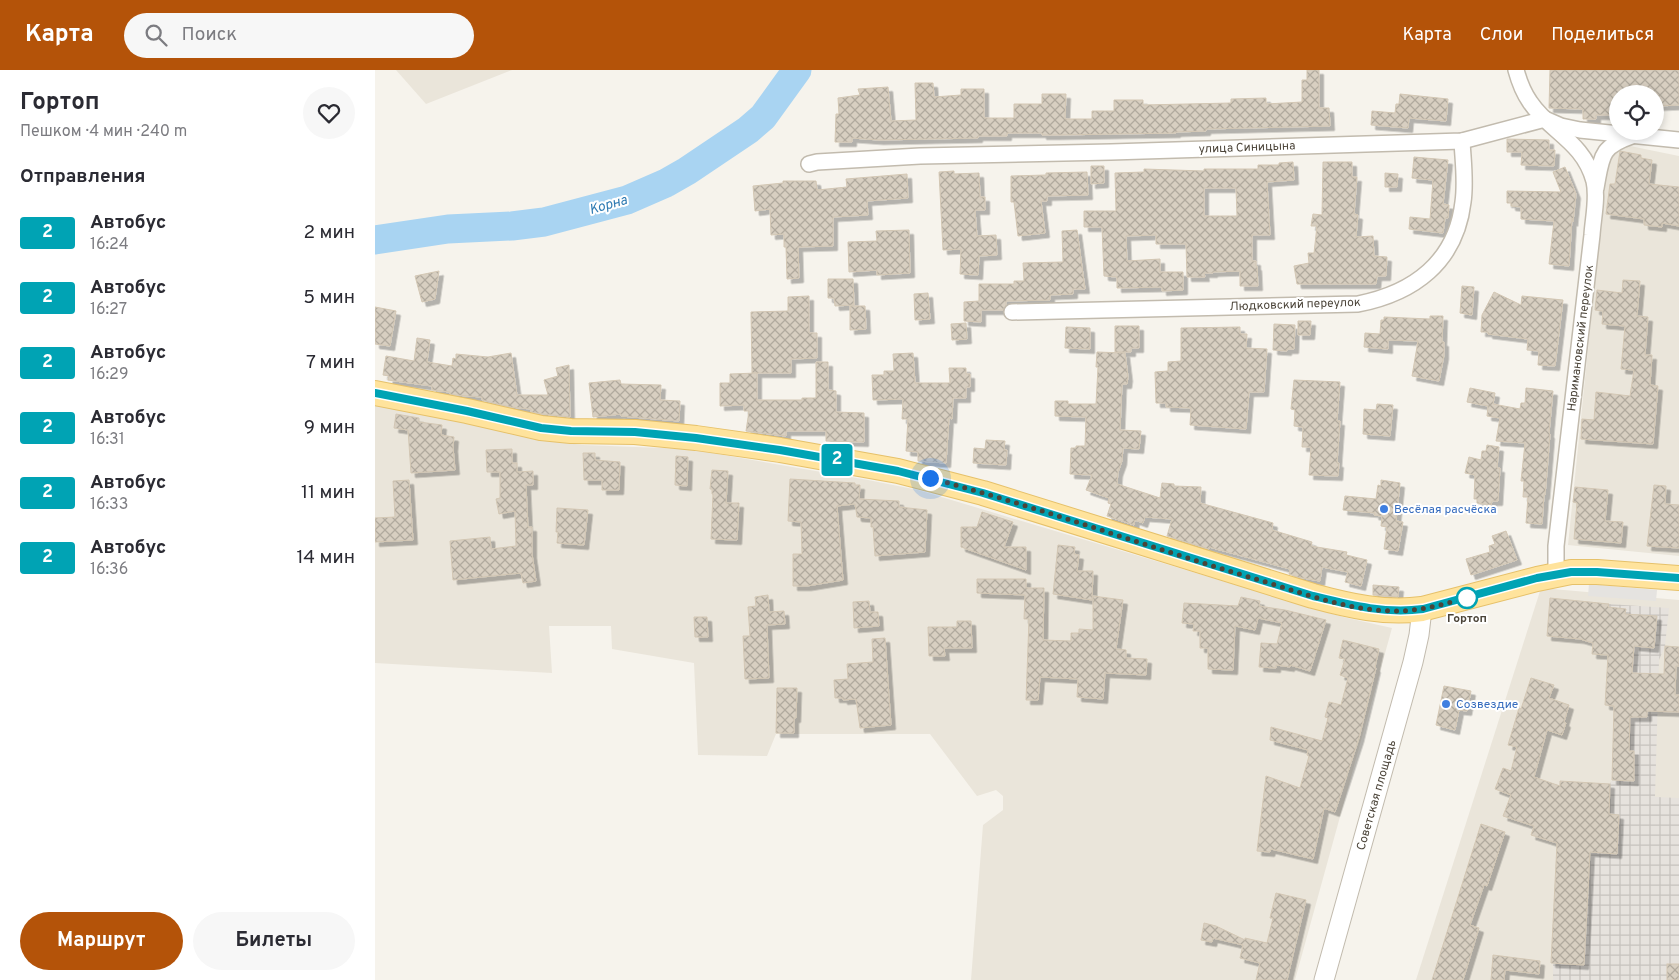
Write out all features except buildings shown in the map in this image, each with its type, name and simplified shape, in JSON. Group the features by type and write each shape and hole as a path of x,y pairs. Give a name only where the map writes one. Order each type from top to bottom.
{"main road":[{"path":"375,393 541,428 571,431 635,432 696,438 780,450 898,471 974,490 1313,596 1378,610 1401,611 1423,609 1556,574 1597,572 1679,578"}],"street":[{"name":"Наримановский переулок","path":"1516,70 1529,102 1568,139 1583,158 1594,182 1595,194 1592,235 1556,546 1556,574"},
{"path":"1545,118 1561,126 1609,133"},
{"name":"улица Синицына","path":"809,164 920,156 1462,140 1545,118"},
{"path":"1664,138 1679,140"},
{"name":"Людковский переулок","path":"1012,312 1358,304 1394,294 1428,273 1442,258 1454,239 1460,221 1463,201 1462,140"},
{"path":"1595,194 1600,166 1607,150 1622,140"},
{"name":"Советская площадь","path":"1324,980 1413,662 1423,609"}],"shaded area":[{"path":"396,70 512,70 426,104"},
{"path":"1630,146 1679,156 1679,556 1568,545 1607,164 1617,151"},
{"path":"375,405 482,425 532,439 583,445 689,449 918,490 1343,617 1392,628 1295,980 971,980 983,825 1003,810 1003,796 996,790 977,796 930,734 776,734 767,756 698,755 694,663 612,649 611,626 549,626 552,673 375,663"},
{"path":"1589,584 1657,590 1656,601 1588,596"},
{"path":"1541,588 1679,600 1679,980 1416,980"},
{"path":"1609,604 1669,608 1665,646 1659,660 1655,797 1679,798 1679,980 1553,980 1553,964 1551,963 1560,781 1610,784 1612,780 1614,706 1607,644"}],"waterway":[{"name":"Корна","path":"375,240 448,229 512,226 544,222 627,200 666,183 687,171 748,130 763,117 797,70"}],"bus line":[{"name":"2","path":"375,393 554,430 635,432 696,438 780,450 898,471 983,493 1313,596 1378,610 1408,611 1423,609 1537,578 1571,572 1679,578"}],"place":[{"name":"Весёлая расчёска","path":"1384,509"},
{"name":"Гортоп","path":"1467,598"},
{"name":"Созвездие","path":"1446,704"}],"route":[{"path":"930,478 1233,572 1313,596 1355,606 1378,610 1408,611 1473,596 1467,598"}]}
